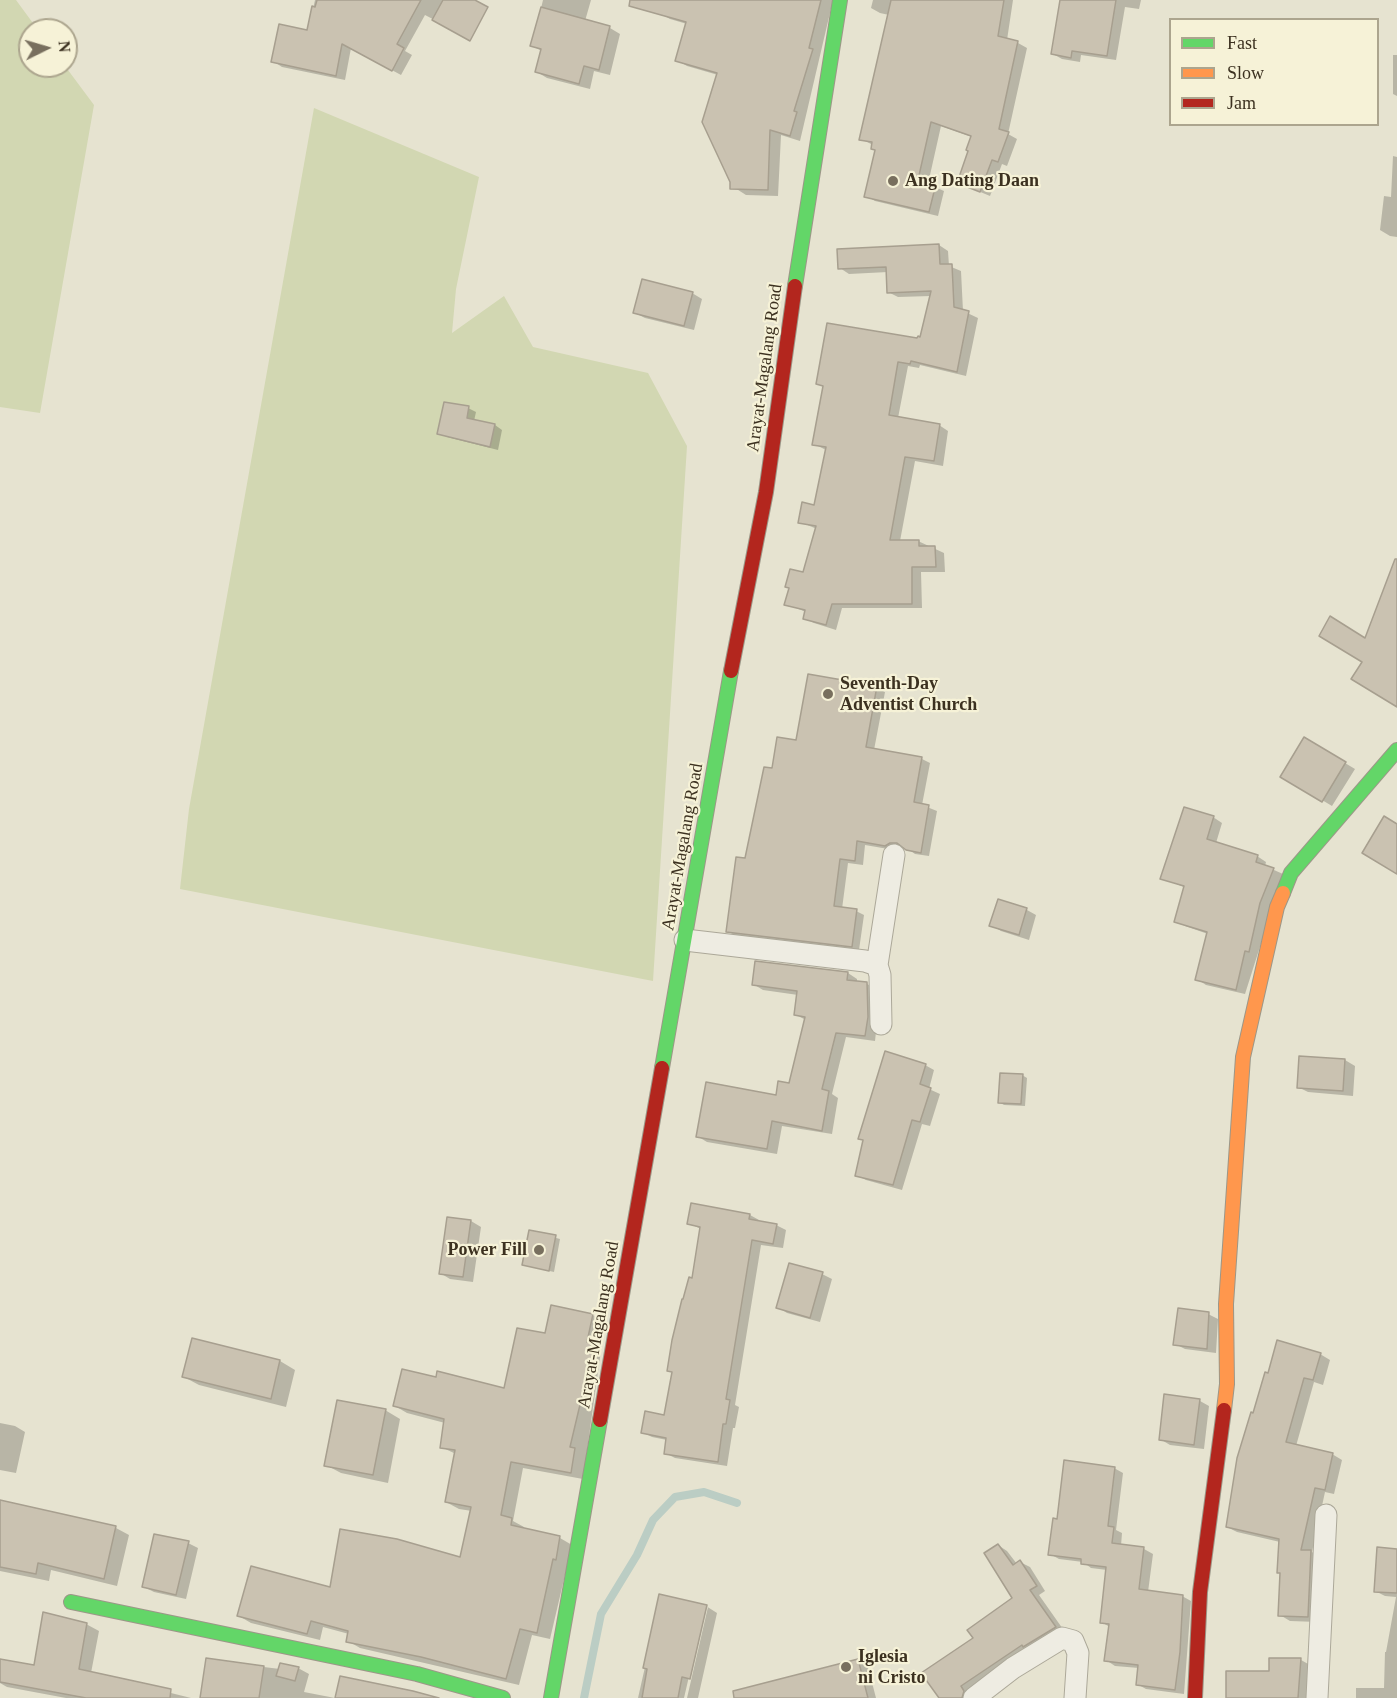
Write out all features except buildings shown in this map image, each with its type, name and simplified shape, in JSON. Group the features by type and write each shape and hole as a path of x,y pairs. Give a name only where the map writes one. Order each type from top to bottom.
{"main road":[{"name":"Arayat-Magalang Road","path":"551,1698 731,673 766,492 801,245 840,0"},
{"path":"1195,1698 1200,1592 1227,1384 1226,1304 1243,1057 1277,907 1291,873 1397,750"},
{"path":"71,1602 417,1674 503,1698"}],"street":[{"path":"880,1024 880,975 877,965 894,855"},
{"path":"685,940 865,961 877,965"},
{"path":"1317,1698 1326,1515"},
{"path":"974,1698 1013,1668 1062,1638 1073,1641 1078,1653 1075,1698"}],"green space":[{"path":"0,0 16,0 29,18 18,18 18,78 74,78 94,105 40,413 0,407"},
{"path":"314,108 479,177 456,289 452,333 504,296 533,347 648,373 687,446 653,981 180,889 189,809"}],"waterway":[{"path":"584,1698 601,1614 637,1555 653,1520 675,1497 704,1492 737,1503"}],"traffic: fast":[{"path":"795,286 840,0"},
{"path":"662,1068 731,671"},
{"path":"1283,893 1291,873 1397,750"},
{"path":"551,1698 600,1420"},
{"path":"71,1602 417,1674 503,1698"}],"traffic: slow":[{"path":"1224,1410 1227,1384 1226,1304 1243,1057 1277,907 1283,893"}],"traffic: jam":[{"path":"731,671 766,492 795,286"},
{"path":"600,1420 662,1068"},
{"path":"1195,1698 1200,1592 1224,1410"}],"place":[{"name":"Ang Dating Daan","path":"893,181"},
{"name":"Seventh-Day Adventist Church","path":"828,694"},
{"name":"Power Fill","path":"539,1250"},
{"name":"Iglesia ni Cristo","path":"846,1667"}]}
